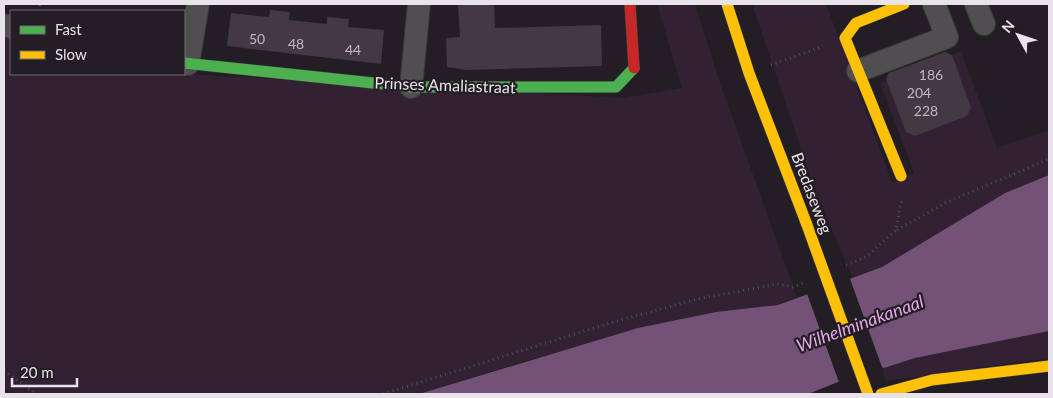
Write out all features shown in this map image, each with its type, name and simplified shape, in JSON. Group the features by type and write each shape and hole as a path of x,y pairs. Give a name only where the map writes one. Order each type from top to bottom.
{"street":[{"path":"186,64 198,4"},
{"path":"411,87 419,4"},
{"name":"Prinses Amaliastraat","path":"186,64 411,87 616,86 634,68 630,4"},
{"name":"Bredaseweg","path":"727,4 749,72 868,394"},
{"path":"901,176 845,38 856,23 904,4"},
{"path":"858,71 947,38 934,4"},
{"path":"881,394 932,380 1049,366"}],"path":[{"path":"749,72 845,38"},
{"path":"839,268 866,257 896,230 945,203 1049,159"},
{"path":"896,230 903,195 901,176"},
{"path":"383,394 610,323 697,299 778,284 794,287 812,280"},
{"path":"4,371 37,394"}],"shaded area":[{"path":"657,4 695,4 719,80 797,297 778,305 716,312 532,359 419,394 11,394 4,389 4,37 10,39 10,75 185,74 624,98 682,88"},
{"path":"752,4 826,4 892,182 914,173 880,83 961,51 997,148 1049,130 1049,175 1005,193 882,267 852,277 814,187"},
{"path":"1049,331 1049,358 886,381 882,369 915,358"}],"water":[{"name":"Wilhelminakanaal","path":"1049,175 1049,331 915,358 884,368 878,366 808,394 419,394 638,328 716,312 778,305 882,267 1005,193"}],"pier":[{"path":"849,276 883,370 879,368 840,385 806,291"}],"building":[{"path":"458,4 494,4 495,28 601,25 602,66 466,70 447,67 446,38 460,37"},
{"path":"270,10 290,12 289,20 327,24 327,17 349,19 348,27 384,30 381,64 227,46 231,13 269,17"},
{"path":"945,52 952,55 971,108 967,116 915,136 906,132 886,79 889,73"}],"traffic: fast":[{"path":"185,63 411,87 616,87 634,68"}],"traffic: slow":[{"path":"727,4 749,73 807,225"},
{"path":"901,176 845,38 856,23 904,4"},
{"path":"807,225 868,394"},
{"path":"881,394 932,380 1049,366"}],"traffic: jam":[{"path":"630,4 634,68"}]}
